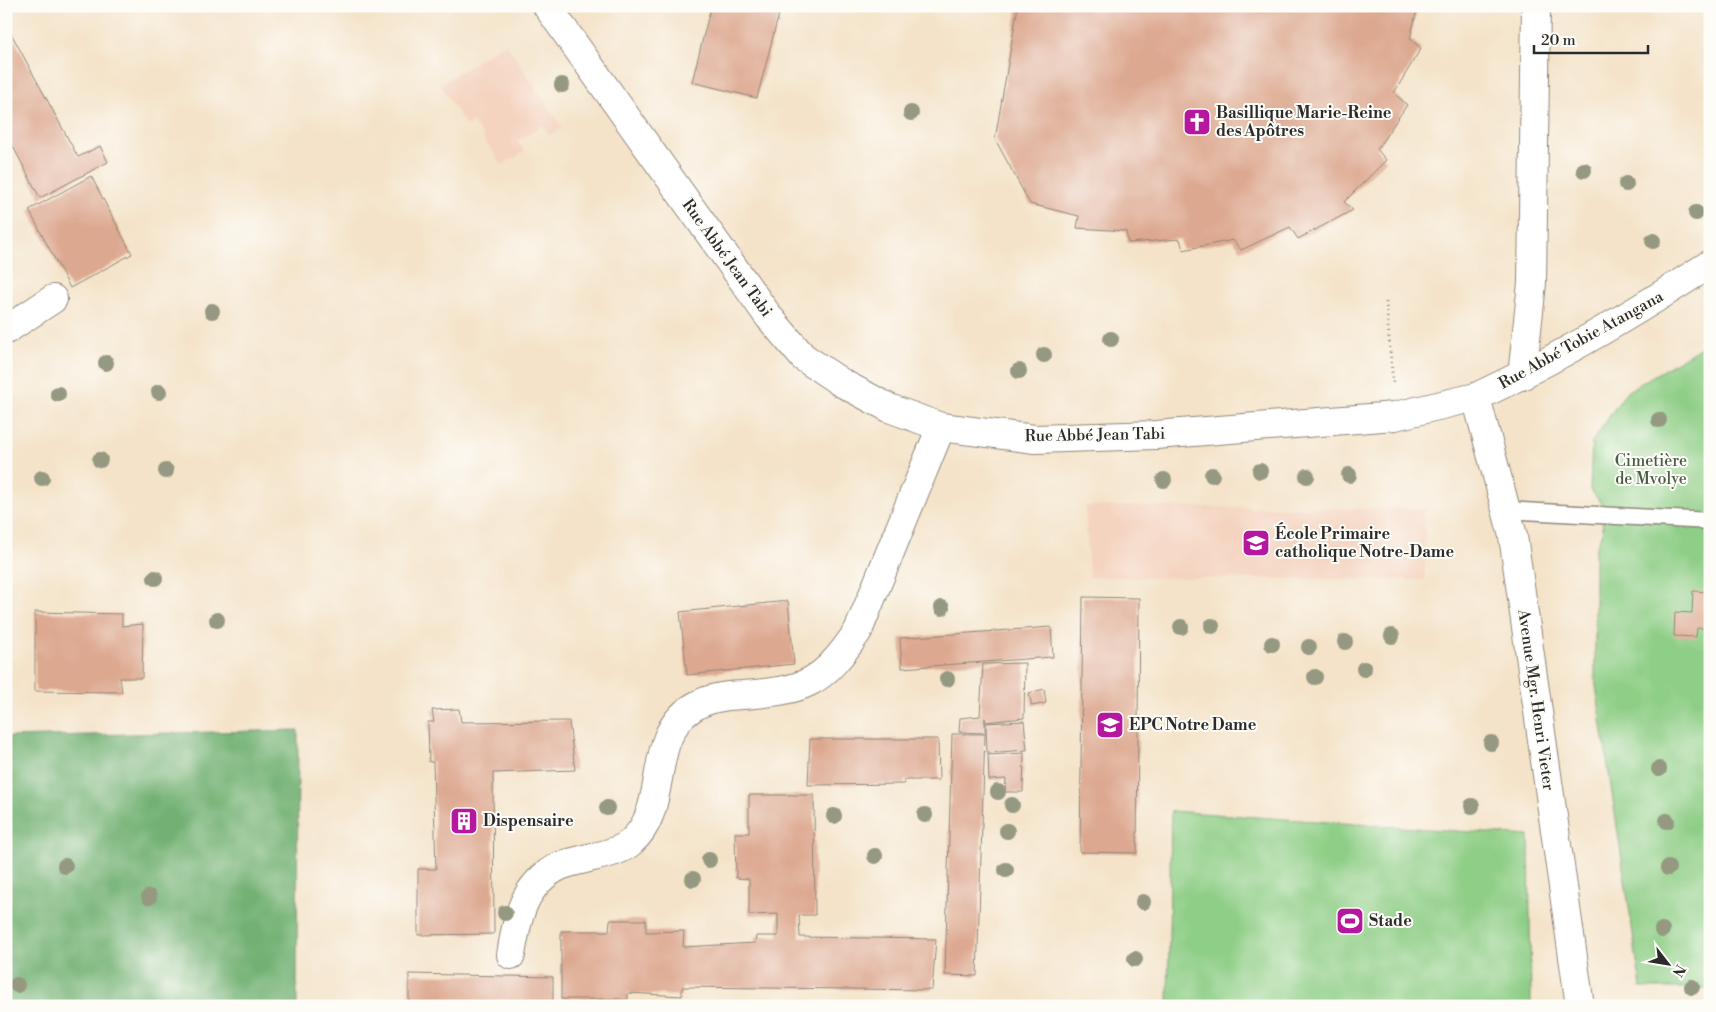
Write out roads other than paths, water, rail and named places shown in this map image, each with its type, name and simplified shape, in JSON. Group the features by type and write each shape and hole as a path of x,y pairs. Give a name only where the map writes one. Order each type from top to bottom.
{"main road":[{"name":"Rue Abbé Jean Tabi","path":"547,6 769,317 803,357 842,384 889,408 942,428 1035,439 1156,435 1396,416 1476,397"},
{"path":"1522,376 1532,283 1536,6"},
{"name":"Rue Abbé Tobie Atangana","path":"1476,397 1522,376 1627,318 1710,264"},
{"path":"6,330 53,299"},
{"name":"Avenue Mgr. Henri Vieter","path":"1476,397 1513,536 1580,1006"},
{"path":"511,955 517,919 533,885 560,866 600,856 631,843 649,818 667,736 678,720 692,708 717,696 786,692 818,678 840,657 858,632 942,428"}],"lane":[{"path":"1506,510 1710,521"}],"place":[{"name":"Basillique Marie-Reine des Apôtres","path":"1197,122"},
{"name":"École Primaire catholique Notre-Dame","path":"1256,543"},
{"name":"EPC Notre Dame","path":"1110,725"},
{"name":"Dispensaire","path":"464,821"},
{"name":"Stade","path":"1350,921"}],"park label":[{"name":"Cimetière de Mvolye","path":"1651,470"}]}
